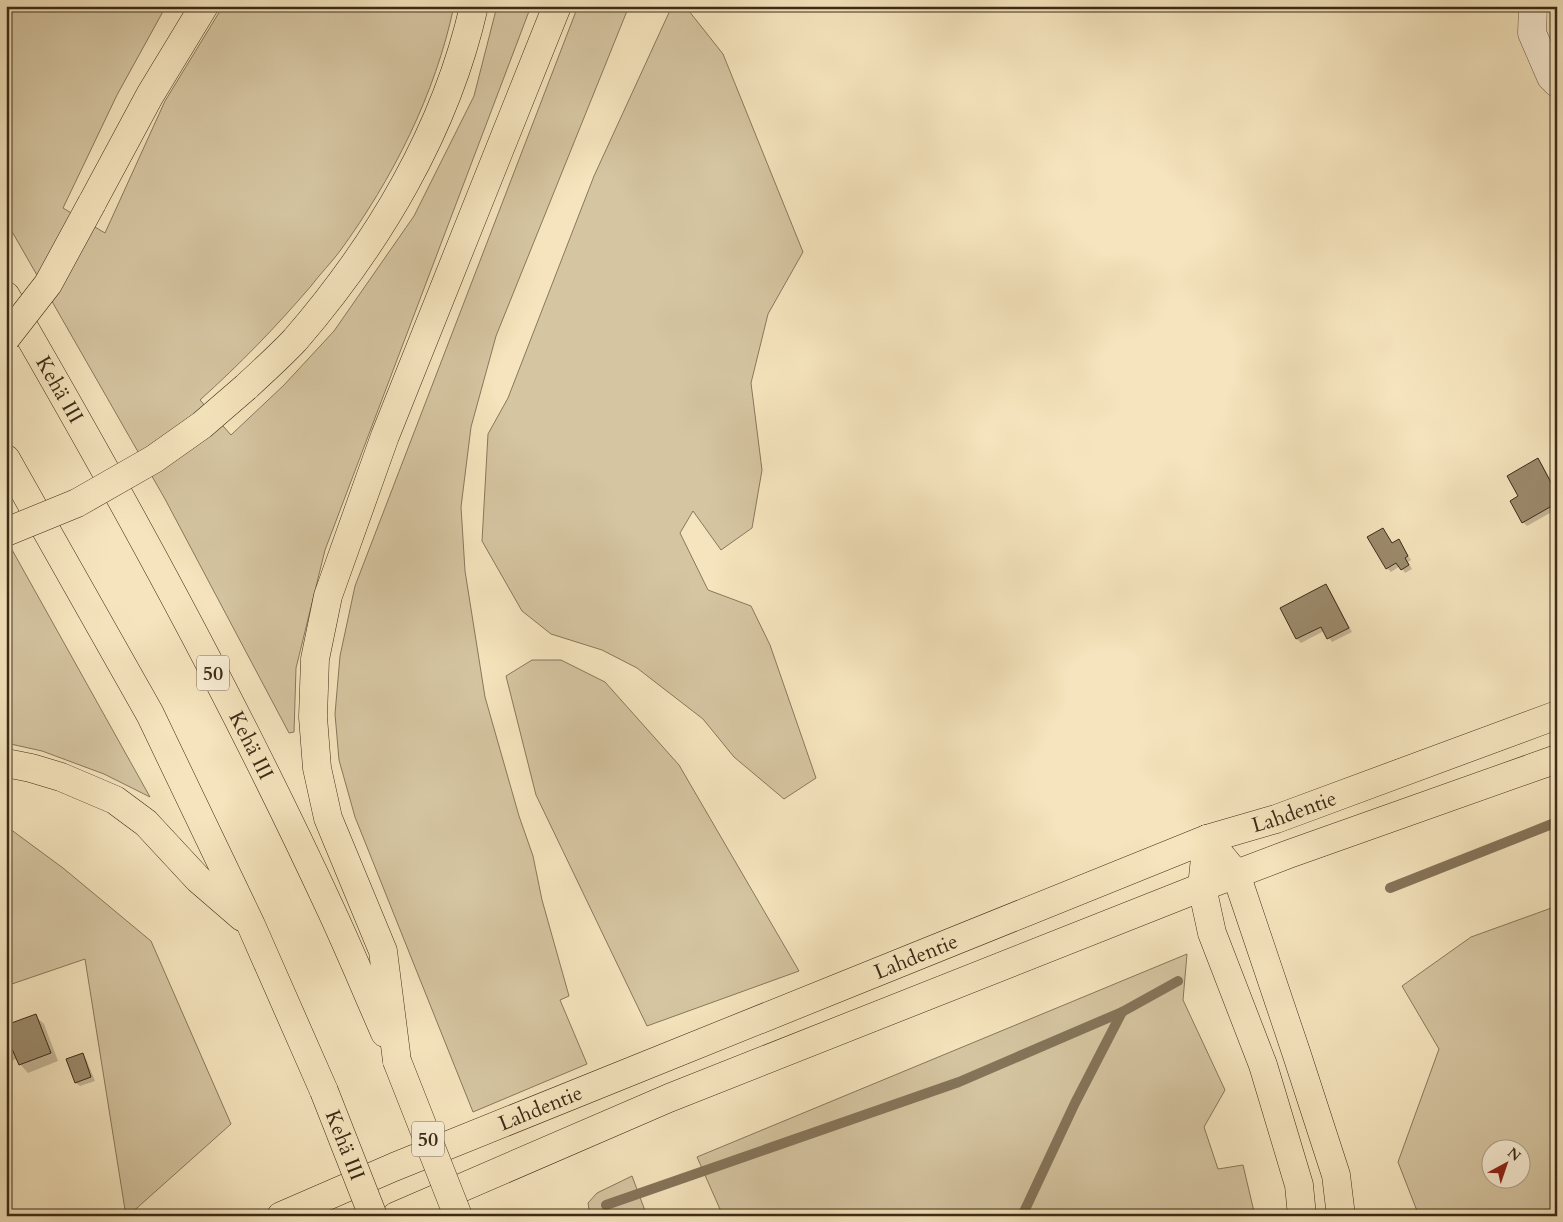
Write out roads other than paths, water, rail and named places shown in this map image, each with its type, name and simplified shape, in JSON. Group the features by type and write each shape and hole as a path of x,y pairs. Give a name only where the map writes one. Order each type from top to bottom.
{"main road":[{"path":"6,338 48,284 150,95 204,6"},
{"path":"6,532 77,503 154,460 202,425 246,387 294,341 351,270 398,197 438,118 468,34 474,6"},
{"path":"397,1061 383,951 328,818 317,768 313,717 316,659 328,596 385,436 557,6"},
{"name":"Kehä III","path":"6,296 68,403 149,550 255,754 332,911 397,1061 458,1216"},
{"name":"Kehä III","path":"6,459 150,714 251,925 324,1091 373,1216"},
{"name":"Lahdentie","path":"281,1216 394,1167 1207,839 1276,819 1557,715"},
{"name":"Lahdentie","path":"396,1216 669,1098 1236,874 1557,759"},
{"path":"6,763 61,777 115,800 146,824 198,879 251,925"},
{"path":"1207,839 1236,874 1336,1175 1341,1216"},
{"path":"1207,839 1202,888 1212,934 1266,1074 1299,1186 1302,1216"}],"lane":[{"path":"1533,6 1532,33 1550,77 1557,83"}],"waterway":[{"path":"1390,888 1557,822"},
{"path":"606,1205 959,1082 1122,1012 1178,981"},
{"path":"1022,1216 1075,1103 1122,1012"}]}
